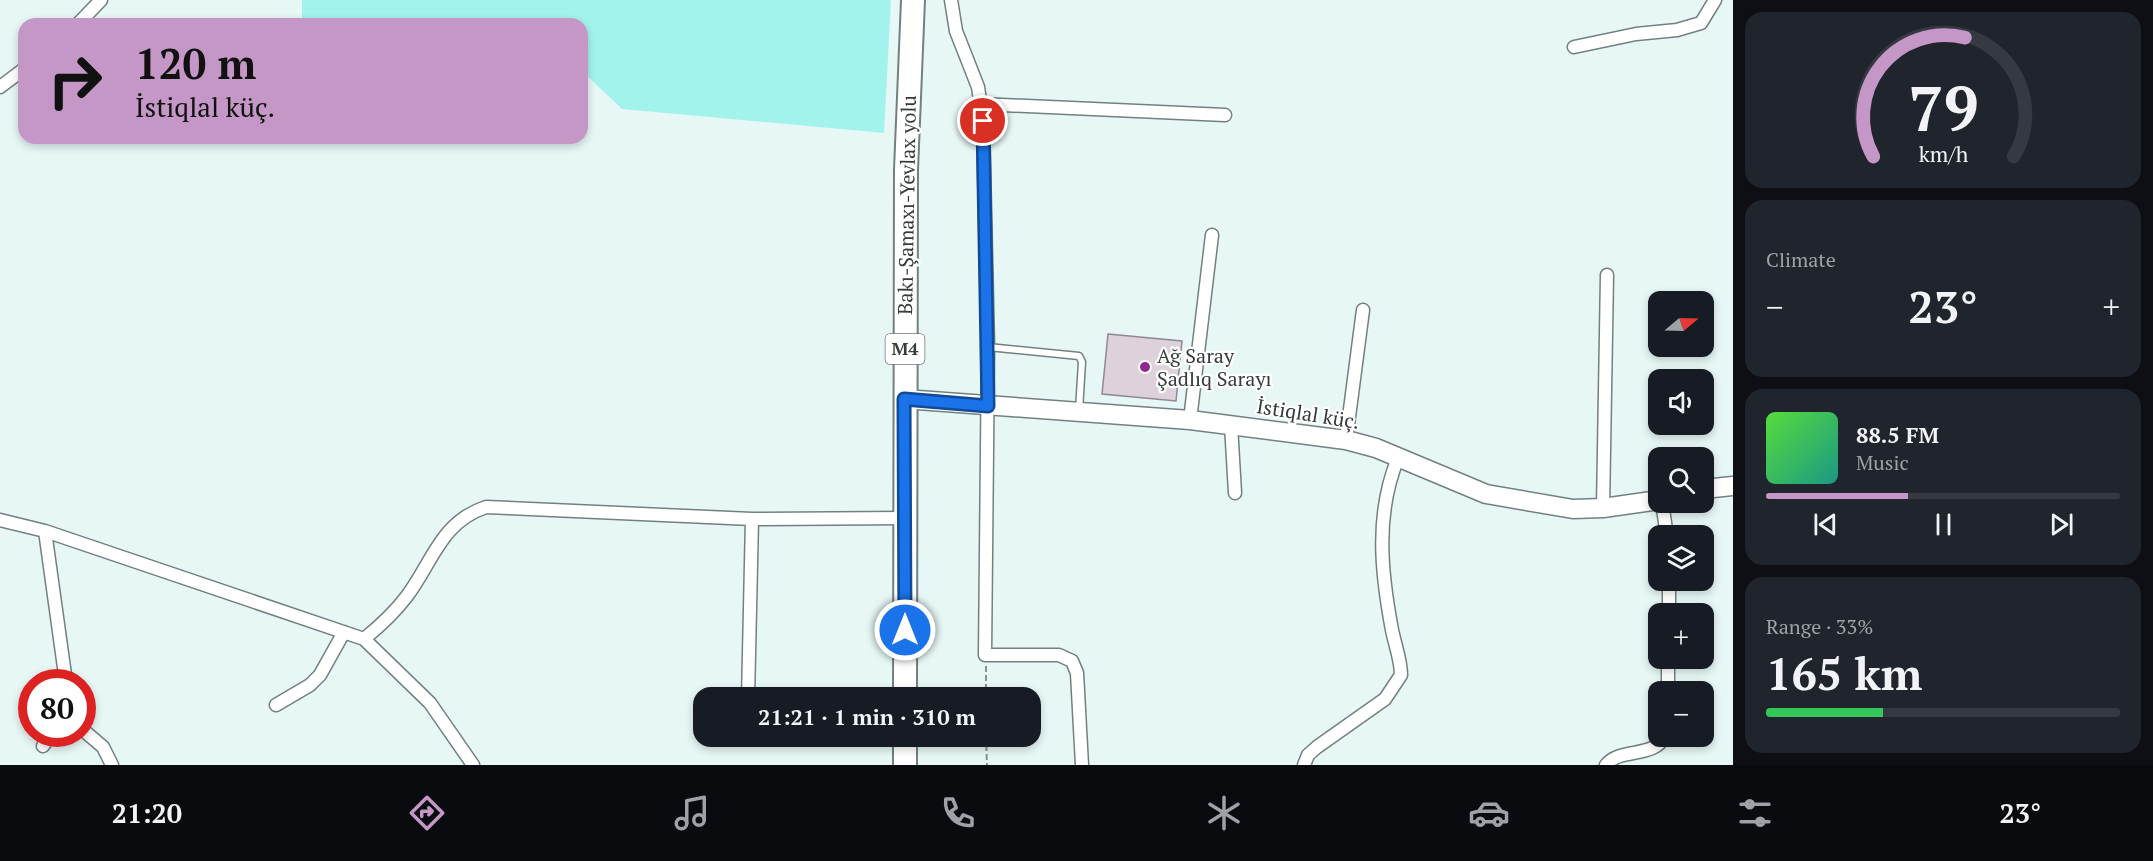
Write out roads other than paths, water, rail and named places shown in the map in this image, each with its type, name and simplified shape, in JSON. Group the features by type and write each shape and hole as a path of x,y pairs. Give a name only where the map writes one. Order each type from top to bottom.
{"highway":[{"name":"Bakı-Şamaxı-Yevlax yolu","path":"905,687 906,170 913,0"},
{"path":"905,747 905,765"}],"street":[{"path":"84,18 101,0"},
{"path":"951,0 956,31 978,87 983,121 988,347 985,655 1059,655 1072,661 1077,672 1082,765"},
{"path":"1574,47 1636,34 1677,30 1701,23 1715,0"},
{"path":"0,87 18,74"},
{"path":"981,104 1225,115"},
{"path":"1190,420 1212,235"},
{"path":"1603,508 1607,275"},
{"path":"1346,440 1363,310"},
{"name":"İstiqlal küç.","path":"904,399 1190,420 1346,440 1376,448 1485,494 1573,509 1648,502"},
{"path":"1231,425 1234,493"},
{"path":"1304,765 1308,755 1317,747 1385,699 1401,675 1380,543 1390,478 1398,458"},
{"path":"1714,488 1733,486"},
{"path":"364,639 408,595 451,526 464,516 486,507 752,519 905,518"},
{"path":"748,687 752,519"},
{"path":"0,520 45,531 364,639 430,703 473,765"},
{"path":"45,531 64,669"},
{"path":"276,705 310,685 320,675 344,632"},
{"path":"96,741 103,747 112,765"},
{"path":"1606,765 1613,757 1655,747"}],"lane":[{"path":"988,347 1079,356 1082,362 1079,412"}],"place":[{"name":"Ağ Saray Şadlıq Sarayı","path":"1145,367"}]}
